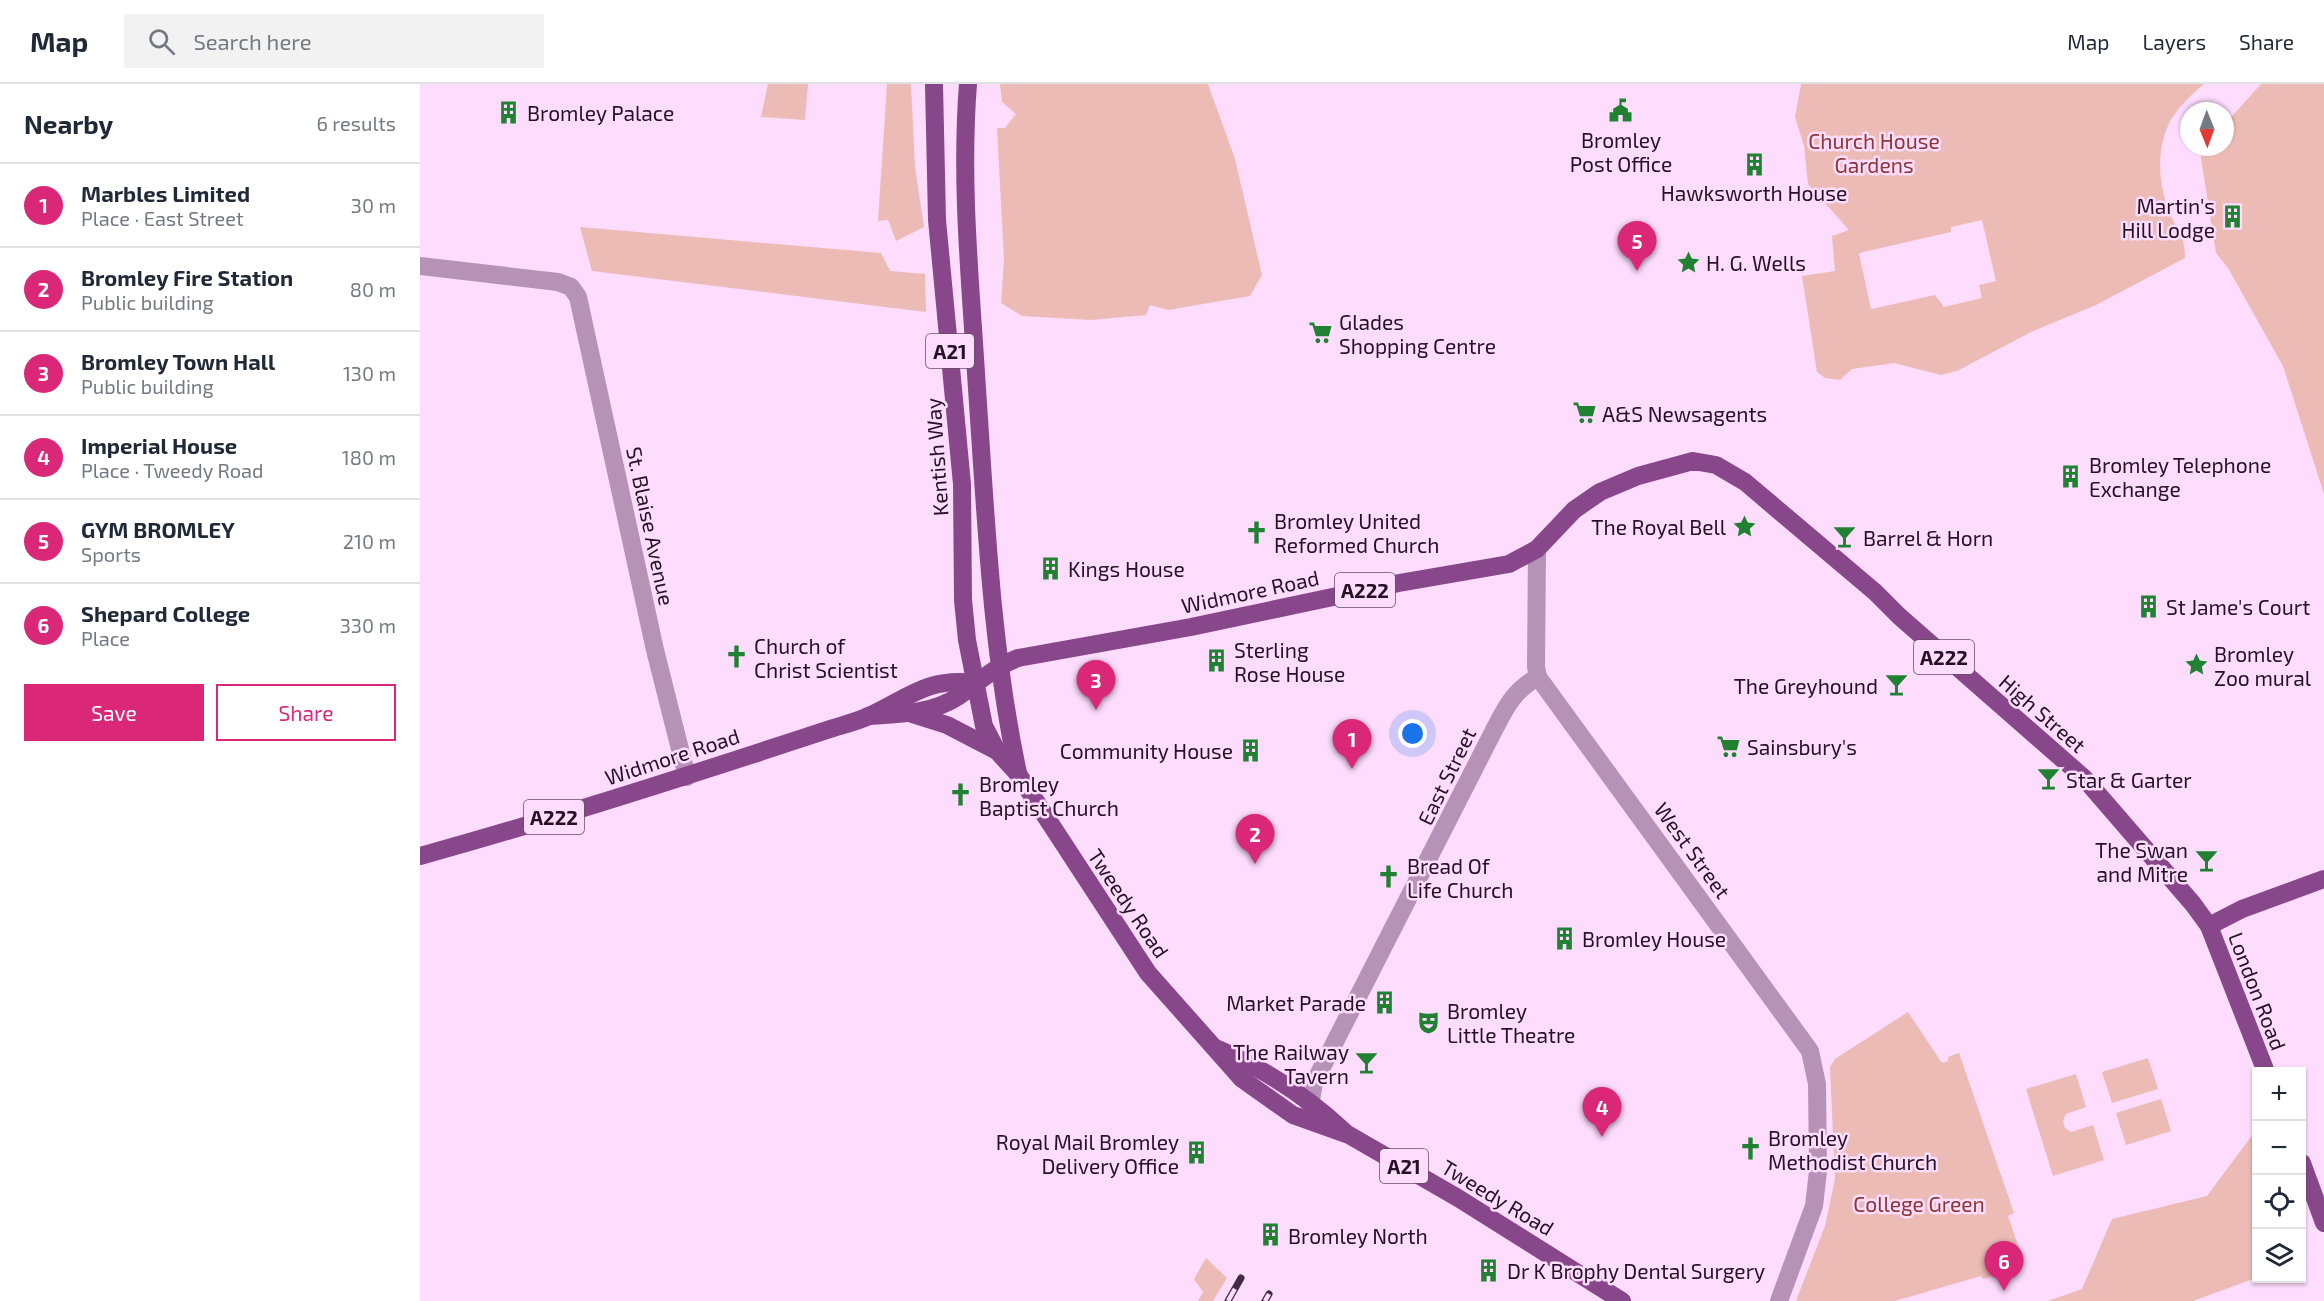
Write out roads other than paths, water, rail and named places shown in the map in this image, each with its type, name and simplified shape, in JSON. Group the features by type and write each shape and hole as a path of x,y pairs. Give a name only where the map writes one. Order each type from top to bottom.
{"main road":[{"name":"Kentish Way","path":"934,84 939,242 962,484 964,618 974,683"},
{"name":"A21","path":"968,84 965,166 968,259 992,616 999,665"},
{"name":"High Street","path":"1537,549 1574,510 1600,492 1638,476 1693,461 1716,465 1745,482 1875,592 1899,616 2084,778 2113,809 2209,926"},
{"name":"Widmore Road","path":"868,716 912,714 958,697 999,665 1045,652 1191,627 1399,583 1501,566 1523,558 1537,549"},
{"name":"Tweedy Road","path":"999,665 1018,774"},
{"name":"Widmore Road","path":"420,856 687,777 868,716 906,694 940,682 974,683"},
{"name":"Tweedy Road","path":"974,683 980,715 998,751 1018,774 1148,973 1242,1079 1269,1101 1307,1122 1349,1135"},
{"path":"912,714 947,725 998,751"},
{"path":"2209,926 2242,909 2324,879"},
{"name":"London Road","path":"2209,926 2264,1067"},
{"name":"Tweedy Road","path":"1215,1047 1263,1070 1310,1101 1349,1135 1498,1222 1622,1301"},
{"path":"2306,1175 2324,1223"}],"street":[{"name":"St. Blaise Avenue","path":"420,266 558,282 571,287 578,297 655,650 687,777"},
{"path":"1537,549 1536,667 1538,677"},
{"name":"West Street","path":"1538,677 1810,1051 1817,1084 1818,1171 1811,1214 1779,1301"},
{"name":"East Street","path":"1310,1101 1314,1083 1498,721 1512,696 1522,685 1538,677"},
{"path":"1307,1122 1310,1101"}],"railway":[{"path":"1228,1301 1241,1278"},
{"path":"1265,1301 1269,1294"}],"place":[{"name":"Bromley Post Office","path":"1621,111"},
{"name":"Bromley Palace","path":"509,112"},
{"name":"Hawksworth House","path":"1754,164"},
{"name":"Martin's Hill Lodge","path":"2233,217"},
{"name":"H. G. Wells","path":"1688,262"},
{"name":"GYM BROMLEY","path":"1637,271"},
{"name":"Glades Shopping Centre","path":"1321,333"},
{"name":"A&S Newsagents","path":"1584,413"},
{"name":"Bromley Telephone Exchange","path":"2071,476"},
{"name":"The Royal Bell","path":"1744,526"},
{"name":"Bromley United Reformed Church","path":"1256,532"},
{"name":"Barrel & Horn","path":"1845,537"},
{"name":"Kings House","path":"1050,568"},
{"name":"St Jame's Court","path":"2148,606"},
{"name":"Church of Christ Scientist","path":"736,657"},
{"name":"Sterling Rose House","path":"1216,661"},
{"name":"Bromley Zoo mural","path":"2196,665"},
{"name":"The Greyhound","path":"1896,685"},
{"name":"Bromley Town Hall","path":"1096,710"},
{"name":"Sainsbury's","path":"1729,746"},
{"name":"Community House","path":"1251,750"},
{"name":"Marbles Limited","path":"1352,769"},
{"name":"Star & Garter","path":"2048,779"},
{"name":"Bromley Baptist Church","path":"961,795"},
{"name":"The Swan and Mitre","path":"2206,861"},
{"name":"Bromley Fire Station","path":"1255,864"},
{"name":"Bread Of Life Church","path":"1389,877"},
{"name":"Bromley House","path":"1564,938"},
{"name":"Market Parade","path":"1384,1002"},
{"name":"Bromley Little Theatre","path":"1429,1022"},
{"name":"The Railway Tavern","path":"1367,1063"},
{"name":"Imperial House","path":"1602,1137"},
{"name":"Bromley Methodist Church","path":"1750,1149"},
{"name":"Royal Mail Bromley Delivery Office","path":"1197,1153"},
{"name":"Bromley North","path":"1270,1235"},
{"name":"Dr K Brophy Dental Surgery","path":"1489,1270"},
{"name":"Shepard College","path":"2004,1291"}],"park label":[{"name":"Church House Gardens","path":"1874,152"},
{"name":"College Green","path":"1919,1203"}]}
